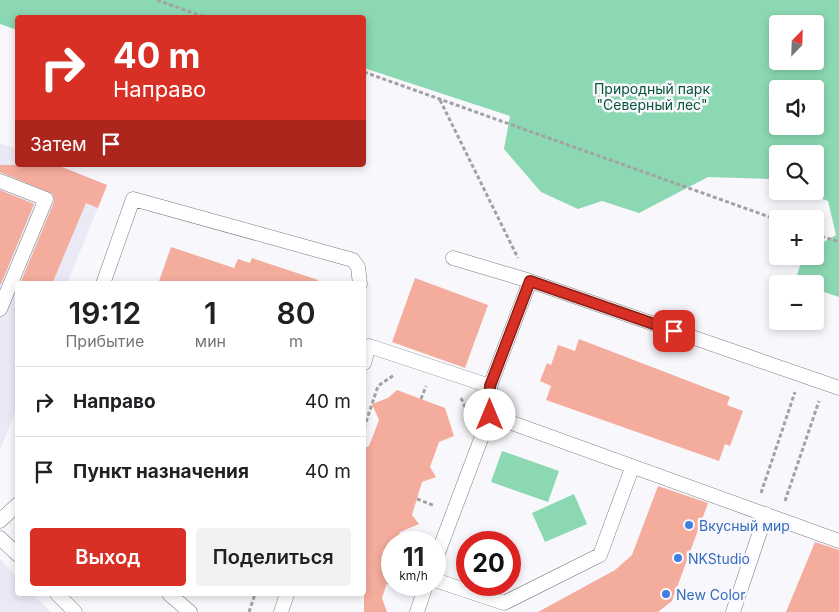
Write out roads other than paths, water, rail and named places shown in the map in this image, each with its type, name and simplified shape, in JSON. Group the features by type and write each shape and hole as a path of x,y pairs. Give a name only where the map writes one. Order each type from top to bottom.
{"lane":[{"path":"0,181 46,199 0,309"},
{"path":"104,281 133,199 353,260 358,267 360,281"},
{"path":"453,258 530,281 839,388"},
{"path":"446,531 490,415 490,386 530,281"},
{"path":"366,356 369,346 490,386"},
{"path":"490,415 632,468 839,540"},
{"path":"446,584 504,603 600,555 632,468"},
{"path":"0,521 15,507"},
{"path":"733,612 767,514"},
{"path":"0,538 15,552"},
{"path":"59,596 75,612"},
{"path":"171,596 190,612"},
{"path":"281,612 287,596"},
{"path":"417,612 422,596"}],"place":[{"name":"Вкусный мир","path":"689,525"},
{"name":"NKStudio","path":"678,558"},
{"name":"New Color","path":"666,594"}],"park label":[{"name":"Природный парк \"Северный лес\"","path":"652,96"}]}
